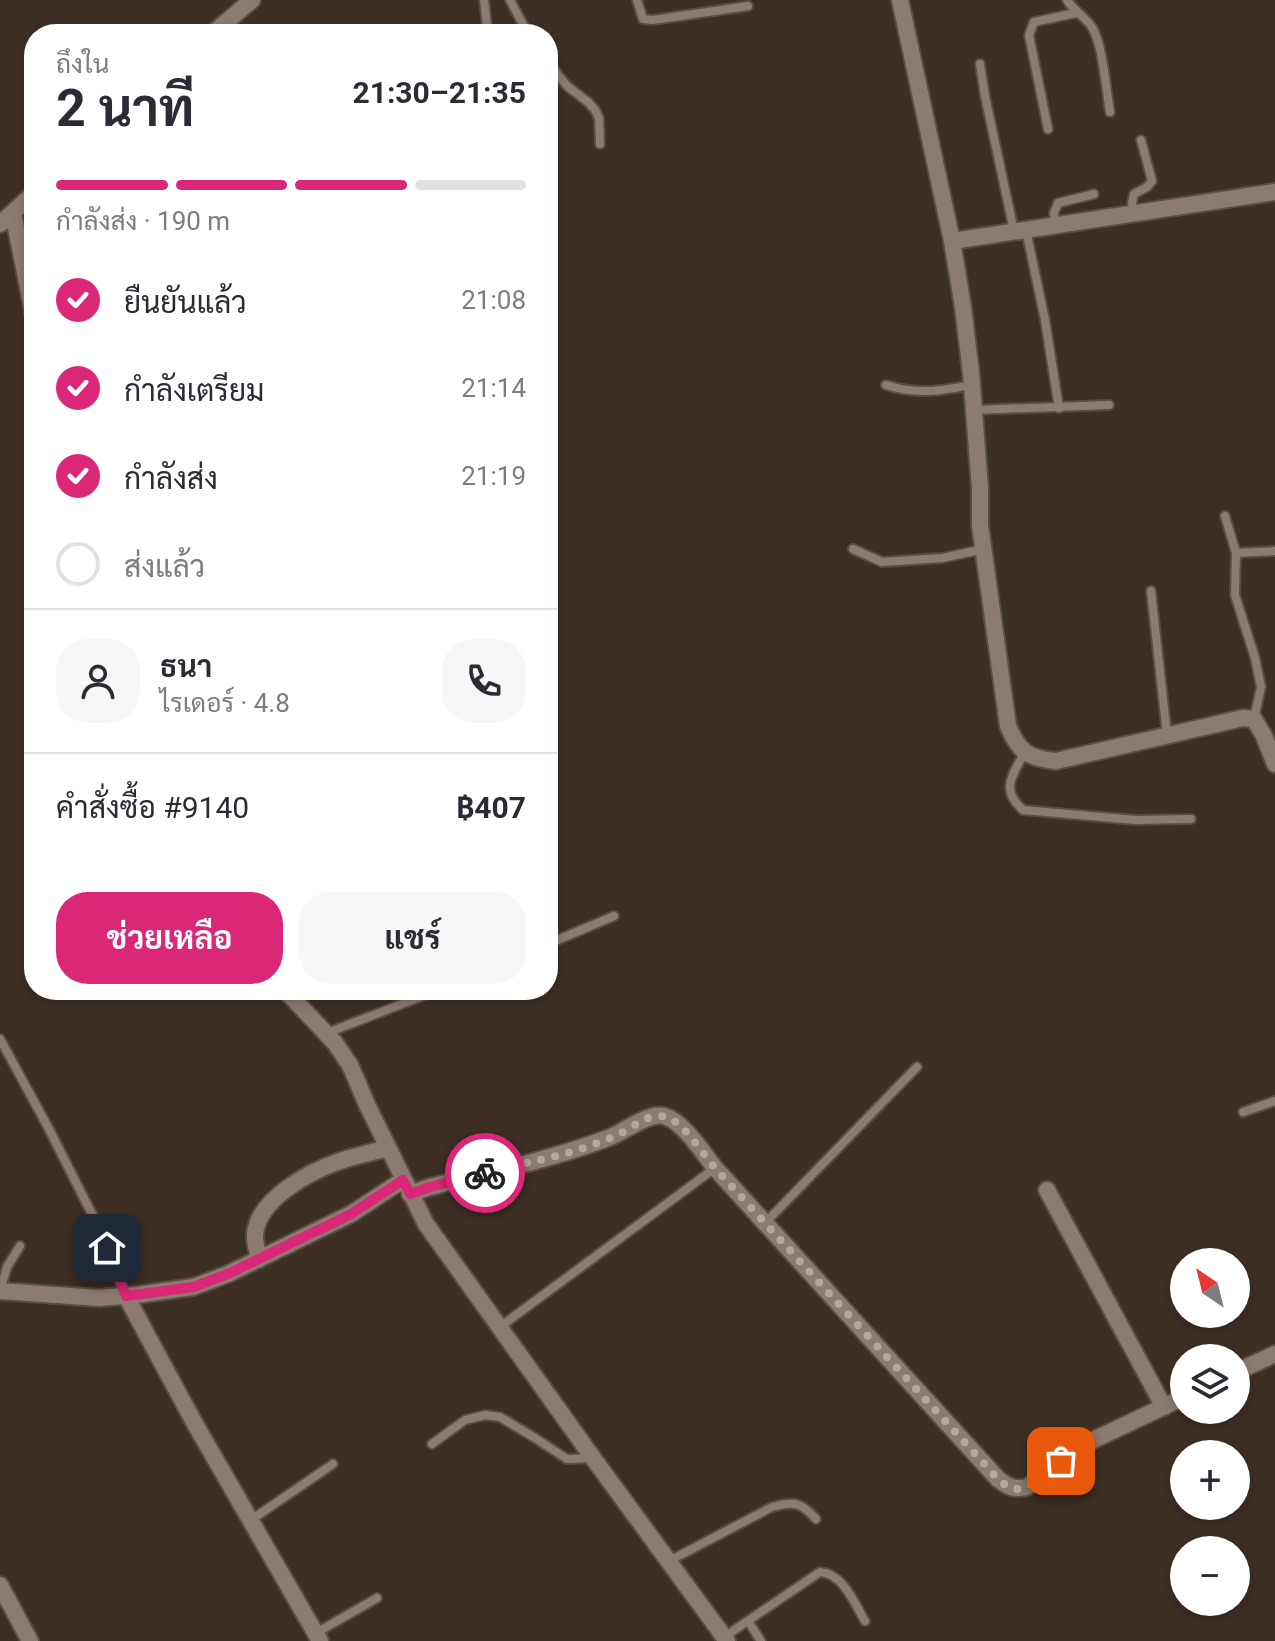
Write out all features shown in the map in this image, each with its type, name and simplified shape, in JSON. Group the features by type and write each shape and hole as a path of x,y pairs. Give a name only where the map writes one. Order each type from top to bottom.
{"street":[{"path":"224,24 252,0"},
{"path":"900,0 952,241 963,307 980,488 980,525 1008,726 1015,742 1024,753 1056,761 1243,718 1254,719 1275,764"},
{"path":"952,241 1275,192"},
{"path":"24,202 6,218 24,282"},
{"path":"294,1000 350,1065 426,1224 723,1640"},
{"path":"0,1291 99,1298 193,1287 228,1274 407,1187 430,1187 573,1151 617,1135 658,1115 666,1116 679,1125 1008,1487 1027,1487 1087,1443 1170,1404"},
{"path":"259,1259 255,1235 259,1218 272,1202 309,1174 340,1161 388,1148"},
{"path":"1047,1190 1164,1407"},
{"path":"126,1296 195,1424 318,1637"},
{"path":"1250,1366 1275,1354"},
{"path":"0,1585 30,1641"}],"lane":[{"path":"484,0 487,24"},
{"path":"510,0 523,24"},
{"path":"637,0 643,19 653,20 748,6"},
{"path":"1067,0 1076,13 1091,24 1097,37 1110,112"},
{"path":"1048,129 1030,29 1034,22 1076,13"},
{"path":"980,64 985,96 1045,320 1059,408"},
{"path":"558,75 595,110 599,118 600,144"},
{"path":"1133,213 1134,194 1152,181 1141,140"},
{"path":"1055,224 1054,213 1058,203 1094,194"},
{"path":"886,385 902,390 931,392 971,385"},
{"path":"973,410 1109,405"},
{"path":"1225,516 1236,553 1235,595 1261,687 1254,719"},
{"path":"853,549 882,562 930,559 984,549"},
{"path":"1236,553 1275,551"},
{"path":"1151,591 1167,735"},
{"path":"1024,753 1011,779 1009,792 1023,810 1136,820 1191,819"},
{"path":"558,940 614,916"},
{"path":"325,1034 412,1000"},
{"path":"0,1039 97,1224 126,1296"},
{"path":"765,1223 917,1067"},
{"path":"1243,1112 1275,1101"},
{"path":"500,1327 715,1168"},
{"path":"0,1291 7,1267 20,1246"},
{"path":"432,1444 465,1420 485,1415 500,1417 567,1459 593,1458"},
{"path":"251,1520 333,1464"},
{"path":"669,1561 772,1507 789,1502 805,1506 816,1519"},
{"path":"723,1640 820,1572 837,1577 865,1621"},
{"path":"318,1637 377,1598"},
{"path":"748,1621 761,1641"}],"way so far":[{"path":"485,1173 573,1151 617,1135 649,1117 658,1115 672,1119 998,1479 1008,1487 1027,1487 1061,1461"}],"route":[{"path":"107,1248 126,1296 193,1287 228,1274 351,1214 403,1180 410,1194 485,1173"}]}
